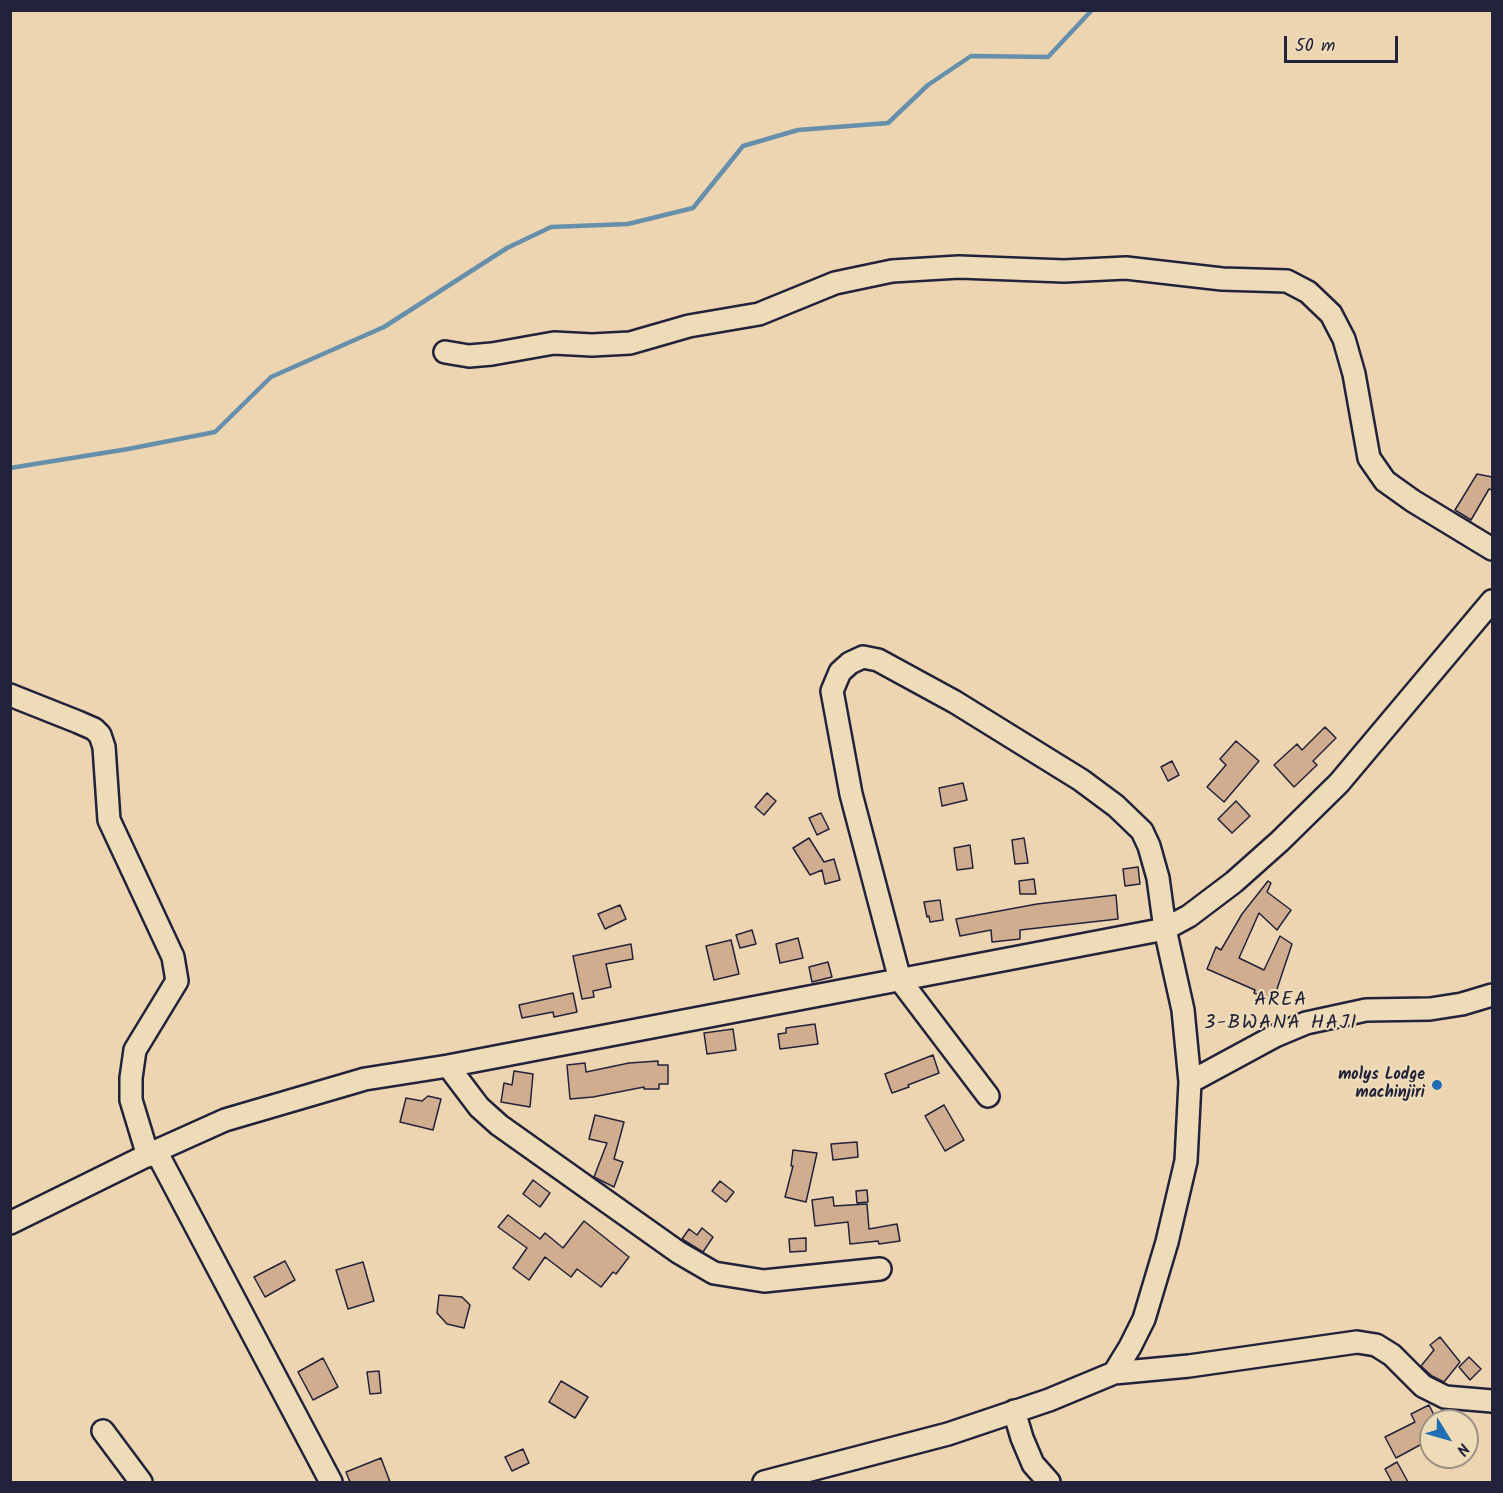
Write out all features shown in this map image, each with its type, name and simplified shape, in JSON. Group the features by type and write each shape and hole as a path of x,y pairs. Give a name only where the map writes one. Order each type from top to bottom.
{"street":[{"path":"445,352 470,356 554,343 592,345 630,343 689,326 759,314 835,283 892,271 959,267 1064,271 1126,268 1222,279 1287,281 1308,292 1331,314 1344,339 1354,374 1369,458 1385,481 1413,501 1492,549"},
{"path":"10,1223 225,1120 365,1079 448,1066 1165,929 1189,916 1234,882 1339,783 1492,601"},
{"path":"988,1096 900,980 851,794 832,691 840,672 850,663 863,657 878,660 955,702 1081,780 1116,806 1142,831 1149,846 1158,878 1165,929 1183,1010 1190,1082 1186,1161 1167,1242 1144,1318 1114,1373"},
{"path":"10,695 94,729 100,735 104,747 109,820 173,957 177,981 135,1050 131,1100 152,1153 332,1482"},
{"path":"1190,1082 1275,1036 1306,1023 1366,1010 1430,1009 1462,1004 1492,995"},
{"path":"448,1066 479,1107 499,1125 678,1252 714,1273 764,1281 880,1269"},
{"path":"764,1482 902,1448 1049,1400 1114,1373 1189,1366 1357,1342 1376,1345 1392,1355 1424,1386 1445,1397 1492,1401"},
{"path":"1014,1411 1033,1464 1049,1482"},
{"path":"103,1431 141,1482"}],"building":[{"path":"1477,474 1492,477 1492,490 1489,489 1471,520 1455,510"},
{"path":"1325,727 1336,738 1313,761 1317,765 1294,787 1274,765 1297,744 1302,750"},
{"path":"1236,741 1259,761 1224,802 1207,787 1226,765 1220,759"},
{"path":"1172,761 1179,775 1168,781 1161,767"},
{"path":"963,783 967,800 942,806 939,788"},
{"path":"767,793 776,801 764,815 755,807"},
{"path":"1236,801 1250,816 1232,833 1218,819"},
{"path":"821,813 829,829 817,835 809,818"},
{"path":"809,838 824,862 834,859 840,880 825,884 822,870 810,875 793,848"},
{"path":"1024,838 1028,863 1015,864 1012,840"},
{"path":"970,845 973,868 957,870 954,848"},
{"path":"1138,867 1140,884 1125,886 1123,869"},
{"path":"1034,879 1036,894 1020,894 1019,881"},
{"path":"1268,881 1271,883 1267,892 1291,910 1277,930 1259,913 1239,958 1264,970 1280,936 1292,944 1273,1001 1254,993 1255,990 1207,969 1216,947 1221,950 1242,914"},
{"path":"1116,895 1118,919 1020,930 1020,939 992,942 991,930 960,936 956,919 1037,904"},
{"path":"940,900 943,920 930,922 924,902"},
{"path":"620,905 626,919 605,929 598,914"},
{"path":"752,930 756,944 740,948 736,935"},
{"path":"798,938 803,958 780,963 776,944"},
{"path":"731,940 739,974 714,980 706,946"},
{"path":"631,944 633,959 606,964 611,987 593,991 594,997 582,999 573,956"},
{"path":"828,962 832,977 812,982 809,967"},
{"path":"573,993 577,1012 554,1017 553,1012 522,1018 519,1005"},
{"path":"815,1024 818,1044 780,1049 778,1034 786,1033 786,1028"},
{"path":"733,1029 736,1050 707,1054 704,1033"},
{"path":"933,1055 939,1073 892,1093 885,1074"},
{"path":"658,1061 658,1065 668,1065 668,1084 659,1084 659,1089 644,1089 644,1087 570,1099 567,1065 585,1063 586,1072 629,1063"},
{"path":"514,1071 533,1074 530,1107 501,1102 504,1083 512,1085"},
{"path":"428,1096 441,1099 433,1130 400,1122 406,1098 422,1101"},
{"path":"944,1105 964,1140 945,1151 925,1116"},
{"path":"595,1115 624,1122 614,1159 623,1162 614,1187 594,1177 607,1143 589,1139"},
{"path":"857,1142 858,1157 833,1160 831,1144"},
{"path":"793,1150 817,1153 806,1202 785,1197 793,1166 791,1166"},
{"path":"533,1180 550,1193 540,1207 523,1194"},
{"path":"720,1181 734,1192 726,1202 712,1191"},
{"path":"867,1190 868,1202 857,1203 856,1191"},
{"path":"833,1197 834,1206 867,1204 869,1229 897,1224 900,1241 850,1244 848,1222 815,1226 812,1200"},
{"path":"508,1215 540,1239 545,1233 563,1248 584,1221 629,1257 616,1274 613,1272 601,1287 577,1269 571,1277 545,1257 529,1280 513,1268 527,1248 498,1227"},
{"path":"702,1228 713,1237 703,1252 682,1239 689,1229 697,1235"},
{"path":"806,1238 806,1251 790,1252 789,1239"},
{"path":"285,1261 295,1280 265,1297 254,1277"},
{"path":"363,1262 374,1301 348,1309 336,1270"},
{"path":"439,1295 462,1297 470,1305 464,1328 447,1324 437,1313"},
{"path":"1440,1337 1460,1362 1444,1382 1432,1376 1421,1366 1434,1350 1430,1345"},
{"path":"1469,1357 1481,1369 1470,1380 1459,1367"},
{"path":"323,1358 338,1387 313,1400 298,1372"},
{"path":"379,1371 381,1393 370,1394 367,1372"},
{"path":"561,1381 588,1397 575,1418 549,1402"},
{"path":"1419,1410 1419,1446 1396,1458 1385,1437 1415,1422 1411,1414"},
{"path":"523,1449 529,1463 512,1471 505,1457"},
{"path":"381,1458 390,1482 350,1482 346,1472"},
{"path":"1397,1462 1408,1482 1392,1482 1385,1469"}],"waterway":[{"path":"10,468 215,432 271,377 384,327 507,248 551,227 628,224 693,208 743,146 798,130 888,123 928,85 971,56 1048,57 1092,10"}],"place":[{"name":"molys Lodge machinjiri","path":"1437,1085"}],"district":[{"name":"AREA 3-BWANA HAJI","path":"1281,1014"}]}
